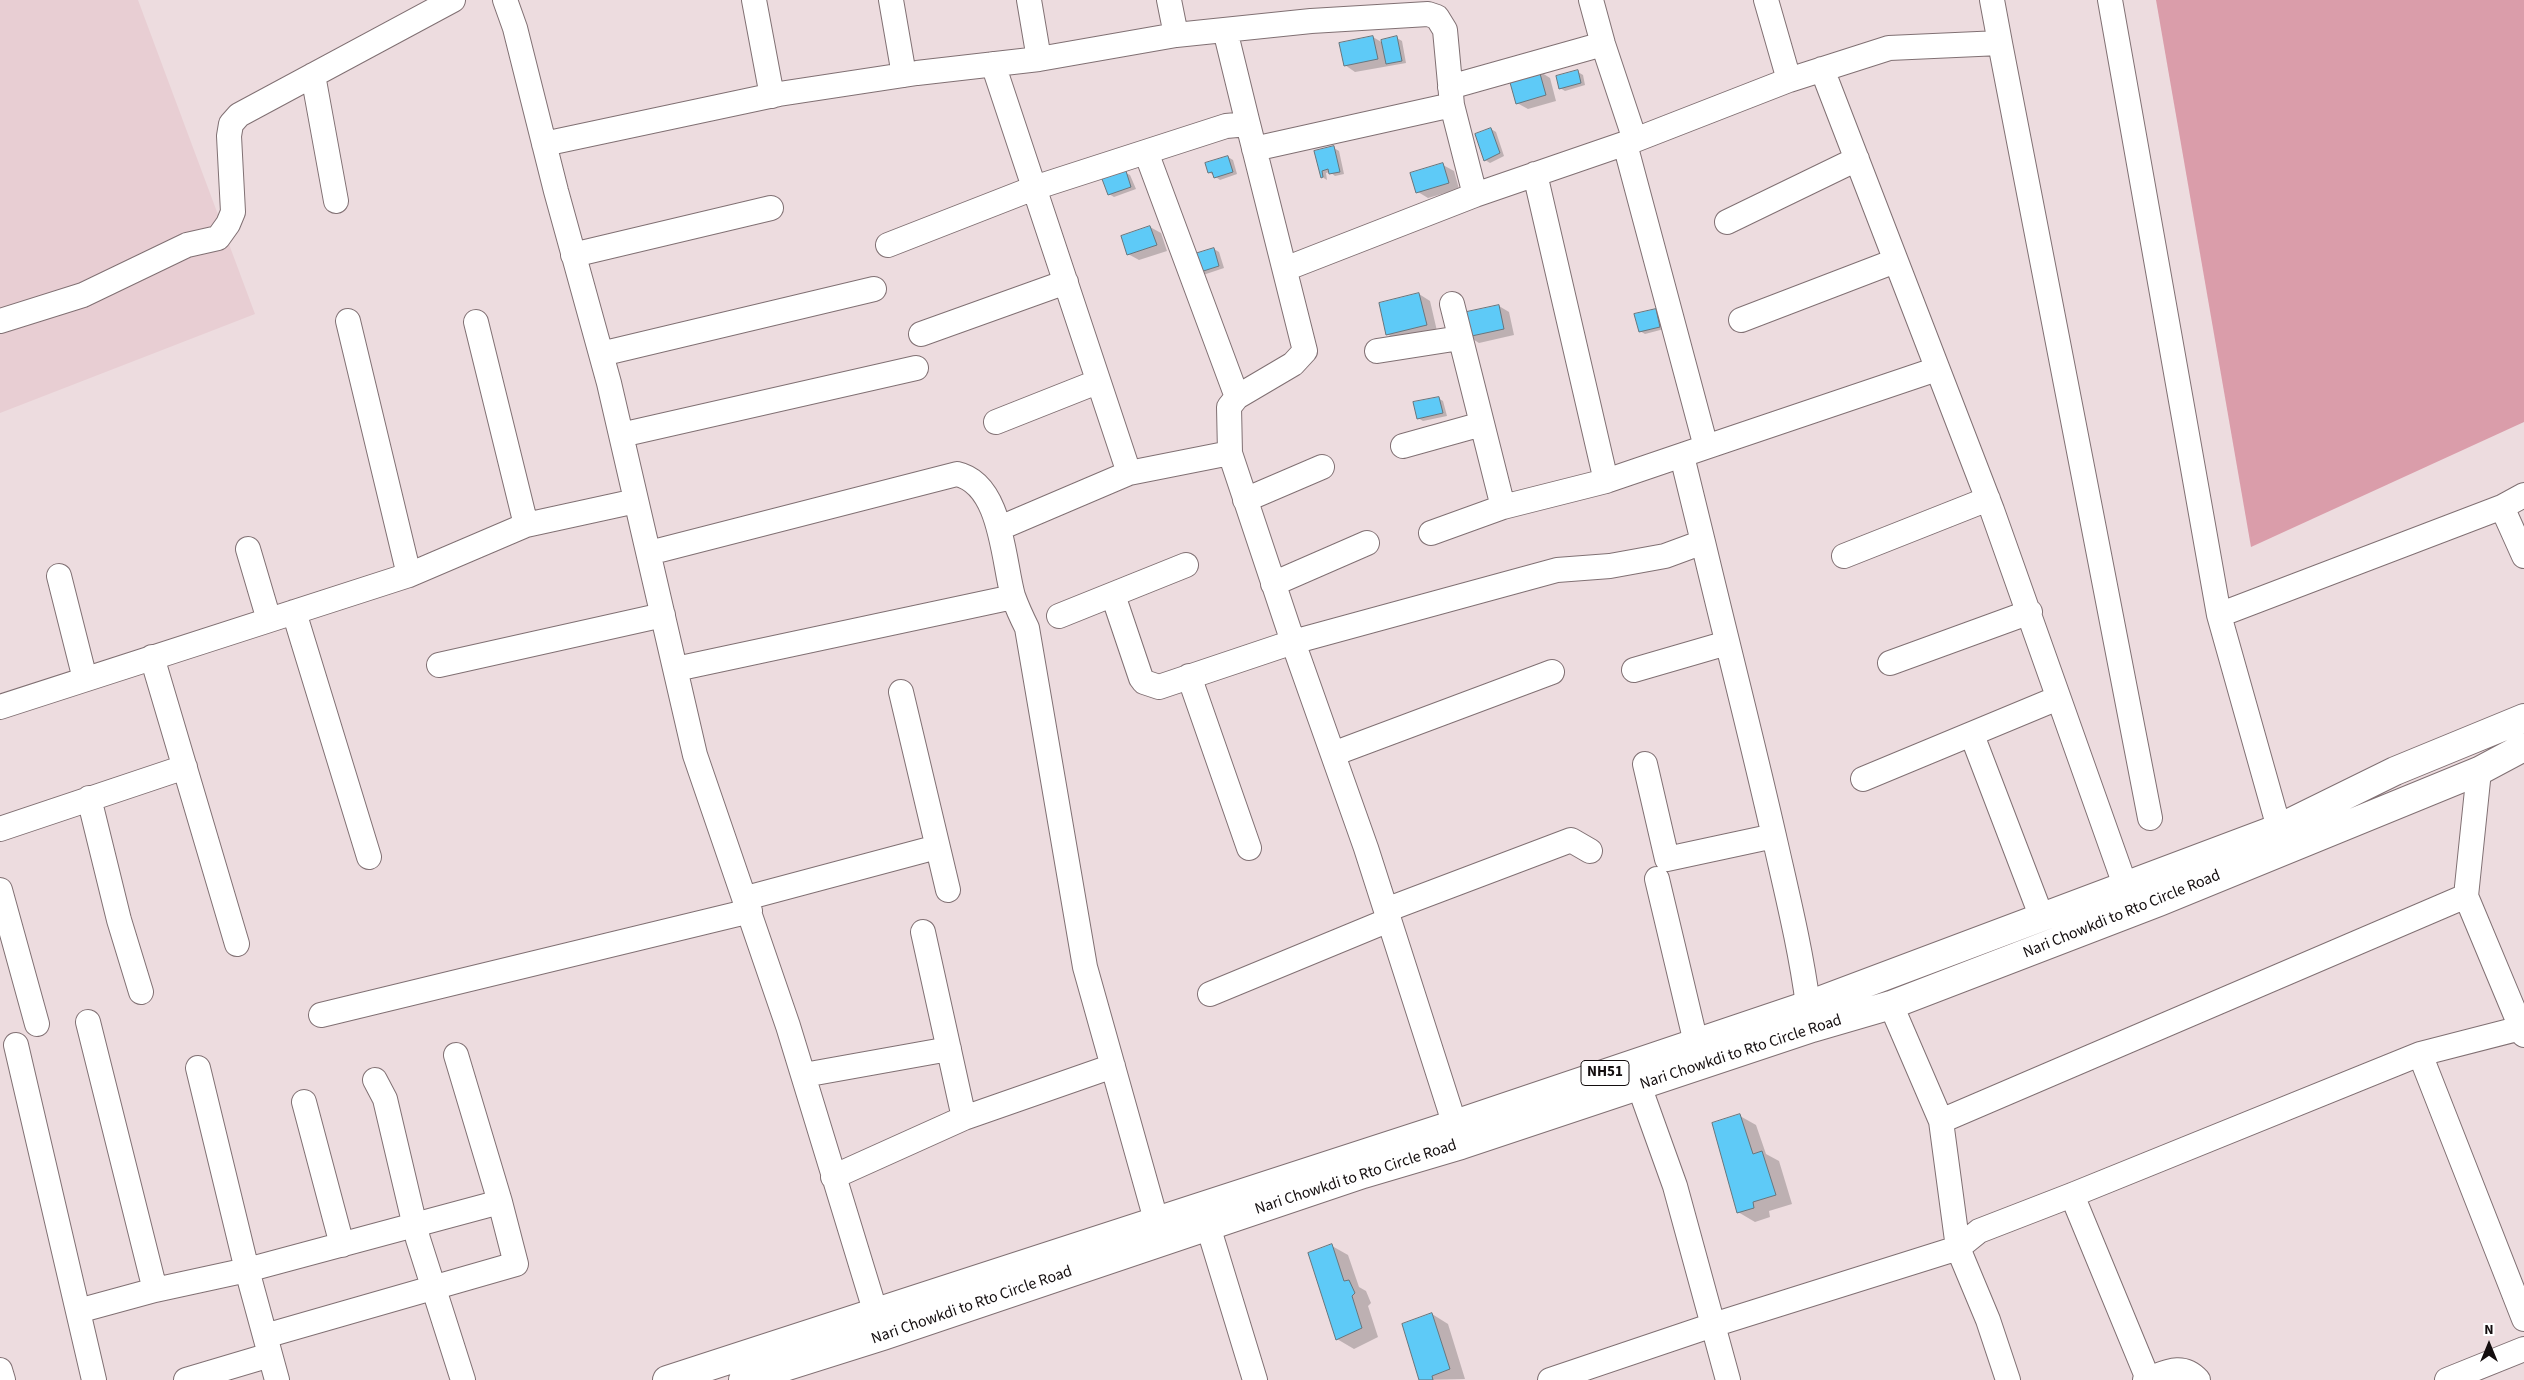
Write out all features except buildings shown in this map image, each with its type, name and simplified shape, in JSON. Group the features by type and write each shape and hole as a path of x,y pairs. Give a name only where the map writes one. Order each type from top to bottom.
{"highway":[{"name":"NH51","path":"1636,1076 1696,1043 1808,1005 2042,918 2130,899 2395,771 2524,718"},
{"name":"Nari Chowkdi to Rto Circle Road","path":"743,1380 879,1324 1208,1226 1363,1174 1458,1135 1636,1076 1891,1005 2130,899 2479,771 2524,748"},
{"name":"NH51","path":"667,1380 879,1324 1156,1220 1458,1135"}],"street":[{"path":"0,321 83,295 187,245 218,238 228,224 233,212 229,136 231,124 238,115 453,0"},
{"path":"505,0 515,28 573,255 601,354 695,755 748,905 804,1075 833,1177 879,1324"},
{"path":"754,0 772,96"},
{"path":"892,0 904,75"},
{"path":"1029,0 1039,59"},
{"path":"1169,0 1176,35"},
{"path":"1591,0 1630,142 1706,447"},
{"path":"1766,0 1790,80"},
{"path":"1992,0 2150,818"},
{"path":"2110,0 2219,615 2279,828"},
{"path":"544,144 772,96 904,75 1039,59 1176,35 1225,30 1310,11 1428,14 1441,8 1451,96 1475,195"},
{"path":"1225,30 1306,351 1293,364 1237,397 1229,407 1230,453 1387,915 1458,1135"},
{"path":"1285,269 1475,195 1630,142 1822,69 1889,48 2000,43"},
{"path":"1254,149 1451,96 1603,44"},
{"path":"994,64 1097,382 1129,473"},
{"path":"1822,69 2030,612 2058,698 2130,899"},
{"path":"313,75 336,201"},
{"path":"888,245 1034,188 1226,126 1248,124"},
{"path":"1146,152 1237,397"},
{"path":"1727,222 1857,159"},
{"path":"1535,174 1606,481"},
{"path":"573,255 771,208"},
{"path":"1741,320 1896,260"},
{"path":"921,334 1066,282"},
{"path":"601,354 874,288"},
{"path":"1452,304 1503,507"},
{"path":"348,321 409,575"},
{"path":"476,322 526,525"},
{"path":"1377,351 1460,338"},
{"path":"621,435 916,368"},
{"path":"1431,532 1503,507 1606,481 1937,369"},
{"path":"996,422 1097,382"},
{"path":"1403,446 1482,424"},
{"path":"1000,528 1129,473 1230,453"},
{"path":"1682,456 1726,643 1761,774 1802,963 1808,1005"},
{"path":"1245,500 1322,467"},
{"path":"649,553 957,474 967,476 979,485 1000,528 1013,597 1027,628 1084,966 1156,1220"},
{"path":"2219,615 2502,507 2524,496"},
{"path":"1844,556 1988,499"},
{"path":"0,707 409,575 526,525 636,501"},
{"path":"2502,507 2524,556"},
{"path":"1113,594 1144,682 1159,687 1293,642 1557,570 1610,566 1665,556 1703,542"},
{"path":"1273,584 1367,544"},
{"path":"248,549 269,620"},
{"path":"1059,616 1186,565"},
{"path":"59,576 85,679"},
{"path":"676,669 1013,597"},
{"path":"294,612 369,857"},
{"path":"1890,663 2030,612"},
{"path":"439,665 663,615"},
{"path":"1634,670 1726,643"},
{"path":"152,657 237,944"},
{"path":"1333,754 1552,672"},
{"path":"1189,676 1249,848"},
{"path":"901,692 948,890"},
{"path":"1863,779 2058,698"},
{"path":"1972,735 2042,918"},
{"path":"1645,764 1666,859 1774,836"},
{"path":"0,829 185,766"},
{"path":"1550,1380 1713,1325 1958,1248 1979,1231 2420,1054 2522,1031 2466,896 2479,771"},
{"path":"89,798 119,920 141,992"},
{"path":"1210,994 1387,915 1571,840 1590,851"},
{"path":"321,1016 748,905 938,847"},
{"path":"1657,879 1696,1043"},
{"path":"0,890 38,1024"},
{"path":"1941,1122 2466,896"},
{"path":"923,932 964,1118"},
{"path":"1891,1005 1941,1122 1958,1248 1988,1320 2008,1380"},
{"path":"88,1022 155,1290"},
{"path":"16,1045 94,1380"},
{"path":"804,1075 949,1049"},
{"path":"2420,1054 2524,1320"},
{"path":"186,1380 268,1346 434,1288 516,1264 500,1202 456,1055"},
{"path":"833,1177 964,1118 1113,1066"},
{"path":"198,1068 246,1270 277,1380"},
{"path":"1636,1076 1675,1186 1728,1380"},
{"path":"375,1080 385,1099 414,1224 464,1380"},
{"path":"304,1102 342,1245"},
{"path":"2072,1195 2146,1379 2179,1369 2190,1372 2198,1380"},
{"path":"78,1311 155,1290 246,1270 500,1202"},
{"path":"1208,1226 1255,1380"},
{"path":"2447,1380 2524,1349"},
{"path":"0,1370 3,1380"}],"shaded area":[{"path":"0,0 138,0 255,314 0,413"},
{"path":"2156,0 2524,0 2524,422 2251,547"}]}
